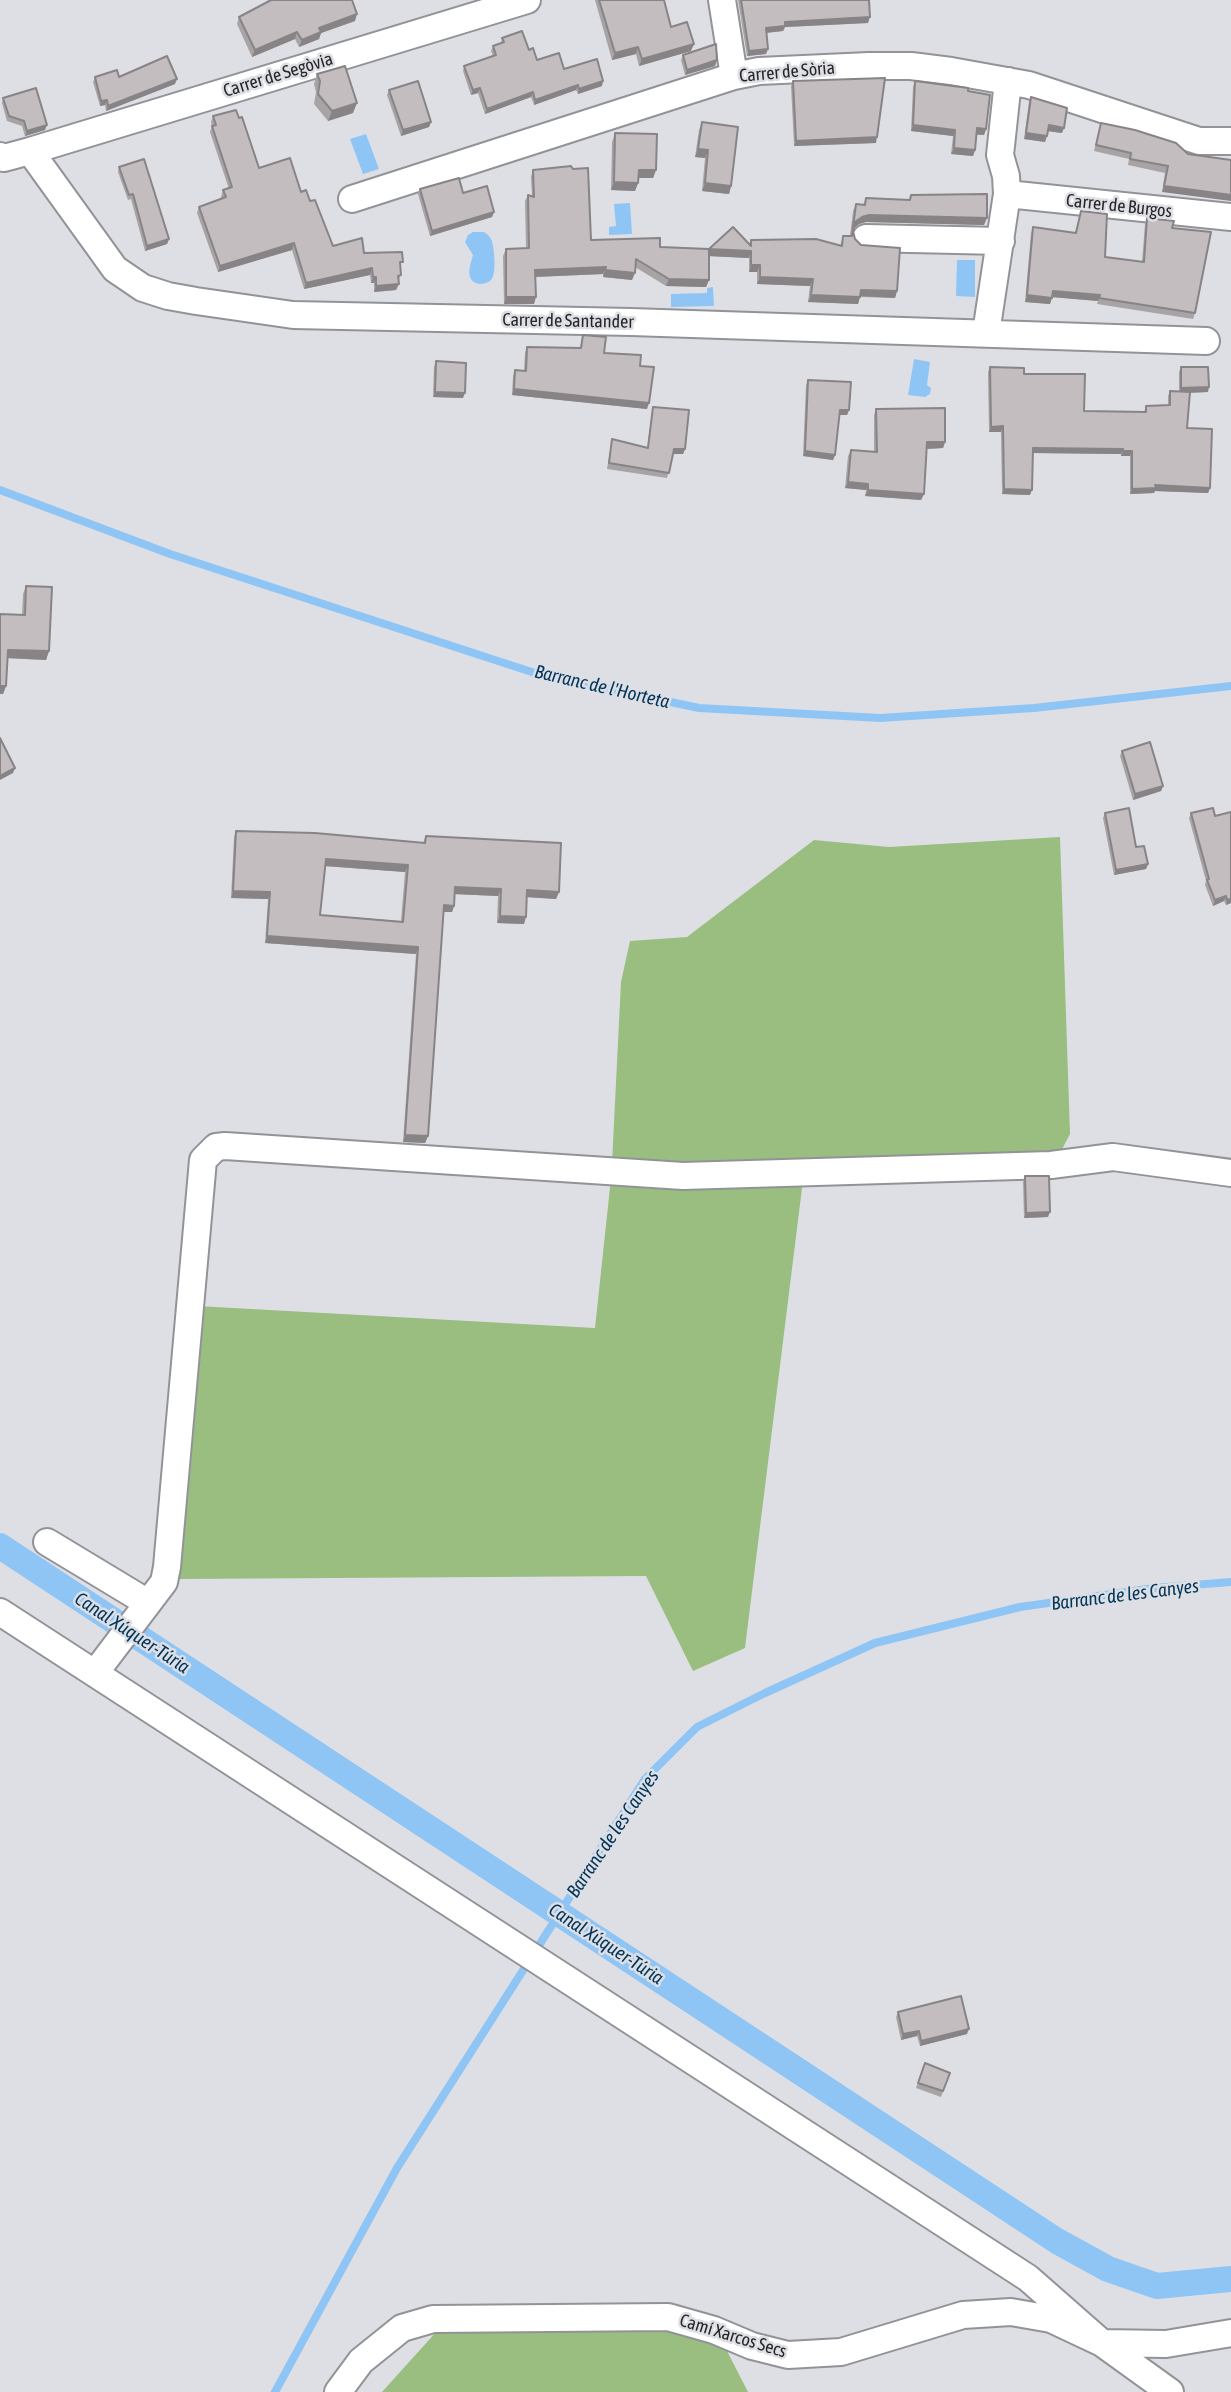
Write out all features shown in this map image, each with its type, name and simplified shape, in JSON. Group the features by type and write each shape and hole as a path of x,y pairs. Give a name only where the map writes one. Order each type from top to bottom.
{"street":[{"name":"Carrer de Segòvia","path":"30,151 527,0"},
{"path":"723,0 734,76"},
{"name":"Carrer de Sòria","path":"352,199 734,76 758,71 911,66 1053,91 1199,141 1231,141"},
{"path":"986,332 1007,194 1000,155 1008,82"},
{"path":"0,156 4,158 30,151"},
{"name":"Carrer de Santander","path":"30,151 115,269 143,288 168,296 293,315 986,332 1206,341"},
{"name":"Carrer de Burgos","path":"1007,194 1231,217"},
{"path":"866,238 1001,241"},
{"path":"94,1673 164,1582 203,1160 216,1147 528,1164 683,1176 1051,1165 1113,1157 1231,1173"},
{"path":"47,1542 145,1608"},
{"path":"0,1612 1028,2278 1102,2343 1166,2344 1231,2333"},
{"name":"Camí Xarcos Secs","path":"338,2392 361,2361 402,2328 433,2319 668,2317 714,2330 752,2346 788,2355 841,2352 963,2315 1011,2312 1051,2319 1102,2343 1170,2392"}],"green space":[{"path":"1060,837 1070,1134 1058,1157 684,1168 612,1163 621,982 630,941 687,937 814,840 889,847"},
{"path":"611,1178 803,1180 745,1648 693,1671 646,1576 177,1579 197,1306 595,1328"},
{"path":"663,2330 711,2343 727,2351 748,2392 382,2392 437,2331"}],"water":[{"path":"366,134 379,169 363,174 350,139"},
{"path":"630,203 632,234 609,235 609,227 616,226 614,204"},
{"path":"473,232 484,232 492,241 494,272 491,280 484,284 475,283 470,277 473,255 465,242"},
{"path":"957,260 975,260 975,297 956,296"},
{"path":"713,287 714,306 671,307 671,294 707,293 707,288"},
{"path":"914,359 930,362 927,385 931,388 930,394 925,397 908,395"}],"building":[{"path":"271,0 352,0 357,14 319,28 321,32 302,40 297,32 255,50 239,17"},
{"path":"599,0 664,0 671,27 687,22 694,44 642,59 638,47 615,53"},
{"path":"741,0 869,0 870,17 785,22 785,26 766,28 768,49 749,51"},
{"path":"522,31 529,50 533,48 537,60 559,53 564,69 597,59 603,81 579,89 578,85 535,100 533,92 487,109 480,88 473,90 464,66 496,55 493,46 504,42 502,38"},
{"path":"716,44 717,60 687,70 683,55"},
{"path":"167,56 177,79 108,106 107,100 101,101 95,77 117,70 119,77"},
{"path":"345,66 357,103 332,111 318,94 320,81 317,74"},
{"path":"885,78 877,137 796,141 793,81"},
{"path":"418,81 431,122 403,130 389,90"},
{"path":"915,81 968,88 968,91 990,95 986,129 977,128 975,150 954,148 955,130 913,125"},
{"path":"36,88 47,125 27,131 24,121 9,116 3,98"},
{"path":"1031,97 1067,108 1064,128 1049,125 1047,136 1026,133"},
{"path":"236,110 239,118 242,117 259,168 290,158 301,192 306,190 310,201 315,200 333,246 362,238 364,253 402,252 399,284 376,286 372,268 306,283 294,243 220,266 199,207 226,197 223,190 232,187 212,126 216,125 213,116"},
{"path":"702,122 738,127 731,186 705,183 708,150 698,149"},
{"path":"1101,123 1176,143 1188,154 1231,160 1231,195 1164,186 1168,166 1130,159 1131,153 1096,145"},
{"path":"615,133 657,134 656,170 639,170 638,183 614,182"},
{"path":"144,159 169,239 147,246 133,194 129,195 119,167"},
{"path":"571,166 573,169 588,168 591,240 660,238 660,247 709,249 709,280 669,279 636,259 635,273 605,270 606,267 535,270 536,297 506,297 506,249 529,248 528,195 534,197 533,170"},
{"path":"459,178 463,193 487,186 494,212 432,231 420,189"},
{"path":"987,194 987,218 869,215 855,222 855,239 861,245 900,248 897,291 861,290 860,297 811,295 813,279 760,277 760,265 751,265 751,251 709,249 733,227 751,246 751,240 816,239 842,246 843,236 852,236 856,204 865,205 866,198 910,200 911,195"},
{"path":"1081,211 1107,214 1105,257 1144,262 1147,218 1174,221 1172,228 1211,232 1195,313 1099,298 1100,295 1053,291 1052,298 1027,295 1033,227 1076,233"},
{"path":"583,335 606,337 604,353 641,355 640,366 654,367 649,403 514,389 515,370 526,371 527,347 581,348"},
{"path":"436,361 466,363 465,393 435,392"},
{"path":"990,367 1024,368 1024,374 1085,374 1084,411 1146,412 1146,406 1170,405 1170,391 1190,392 1187,428 1212,429 1210,488 1155,485 1156,488 1132,489 1132,451 1033,448 1032,490 1004,489 1003,426 991,427"},
{"path":"1181,367 1208,367 1209,387 1181,388"},
{"path":"808,380 851,382 849,410 840,410 835,455 805,451"},
{"path":"653,407 689,410 685,449 674,449 669,473 609,463 612,439 648,448"},
{"path":"945,408 945,442 927,442 924,494 868,490 868,484 848,482 851,450 877,452 876,409"},
{"path":"26,586 52,587 49,651 8,650 6,686 0,686 0,614 25,615"},
{"path":"0,738 15,768 0,776"},
{"path":"1150,742 1163,786 1135,794 1122,751"},
{"path":"1129,808 1136,847 1144,846 1148,864 1116,870 1105,813"},
{"path":"1213,808 1215,816 1231,812 1231,899 1227,900 1226,896 1215,900 1207,880 1209,879 1191,813"},
{"path":"236,831 315,833 425,843 426,836 561,843 559,892 527,890 526,917 500,916 501,889 455,887 454,906 444,905 428,1136 405,1135 418,947 267,936 270,892 233,891","holes":["326,859 408,865 403,922 320,915"]},
{"path":"1025,1176 1049,1176 1050,1212 1026,1213"},
{"path":"961,1996 969,2029 921,2041 919,2031 903,2034 898,2012"},
{"path":"925,2063 950,2073 943,2091 918,2083"}],"waterway":[{"name":"Barranc de l'Horteta","path":"0,490 170,554 541,675 699,708 880,718 1034,708 1231,686"},
{"name":"Canal Xúquer-Túria","path":"0,1546 1057,2241 1108,2269 1157,2286 1231,2279"},
{"name":"Barranc de les Canyes","path":"275,2392 397,2168 645,1779 697,1727 875,1643 1020,1607 1154,1588 1231,1582"}]}
